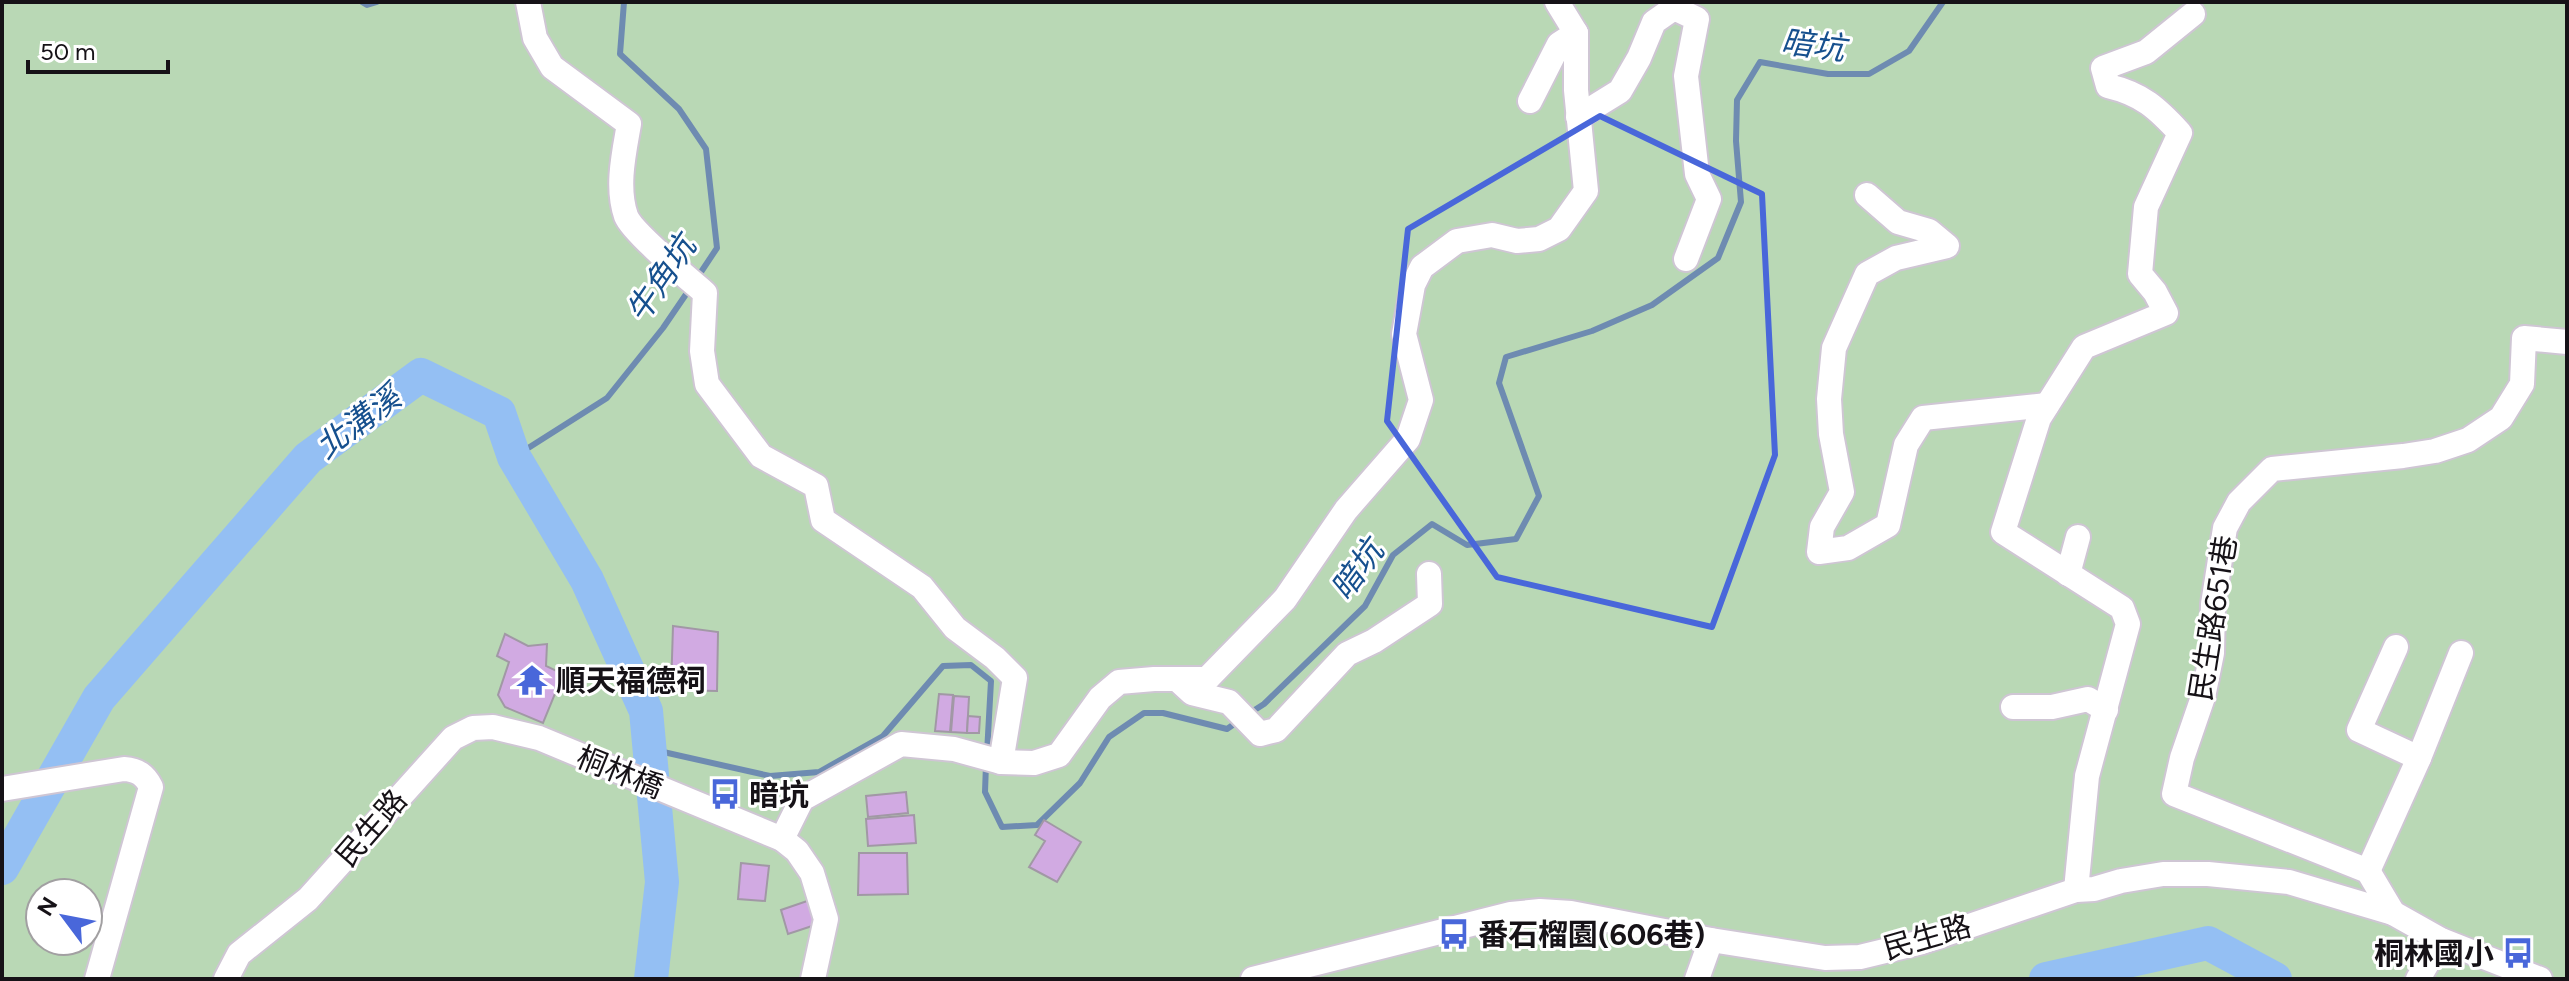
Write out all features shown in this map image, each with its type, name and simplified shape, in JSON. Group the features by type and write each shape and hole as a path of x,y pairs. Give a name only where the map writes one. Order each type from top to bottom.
{"street":[{"path":"528,2 535,38 552,67 629,124 621,185 627,218 705,293 702,351 707,384 761,456 816,486 823,520 922,587 955,628 995,658 1015,678 1001,762"},
{"path":"813,979 826,919 812,873 797,851 782,839 802,799 901,744 954,749 1001,762 1034,763 1059,755 1100,698 1119,682 1207,679 1285,599 1346,510 1408,439 1421,400 1404,334 1413,285 1422,267 1457,241 1492,235 1517,241 1539,239 1559,229 1586,191 1578,117 1576,33 1557,2"},
{"path":"1578,117 1620,91 1639,58 1654,22 1674,8 1697,19 1686,76 1697,174 1709,199 1686,259"},
{"path":"2076,890 2087,776 2128,624 2122,608 2003,532 2039,418 2084,347 2166,313 2155,292 2140,274 2146,207 2180,133 2158,109 2130,91 2108,86 2103,68 2146,52 2193,14"},
{"path":"1530,101 1559,44 1576,33"},
{"path":"1867,195 1898,222 1929,231 1947,246 1896,258 1867,274 1834,348 1829,399 1831,434 1842,492 1822,527 1819,552 1848,548 1888,525 1906,445 1923,418 2047,405"},
{"name":"民生路651巷","path":"2368,871 2174,794 2182,758 2203,697 2212,653 2213,604 2225,528 2239,502 2272,469 2403,456 2435,451 2468,440 2501,418 2522,384 2524,338 2567,342"},
{"path":"2068,574 2078,537"},
{"path":"1178,680 1192,693 1229,702 1260,734 1276,730 1347,654 1374,641 1430,604 1429,574"},
{"path":"2396,647 2359,730 2419,758"},
{"path":"2393,913 2368,871 2419,758 2461,653"},
{"path":"2013,707 2052,707 2088,699 2106,710"},
{"name":"民生路","path":"226,979 239,954 308,899 453,738 473,728 493,727 539,738"},
{"name":"桐林橋","path":"539,738 782,839"},
{"path":"2,789 124,769 133,769 145,775 151,787 97,979"},
{"name":"民生路","path":"1266,977 1511,914 1540,911 1571,913 1711,940 1824,969 1922,942 2076,890 2163,874 2246,876 2289,882 2393,913 2441,940 2540,979"},
{"path":"1697,979 1711,940"},
{"path":"2419,978 2441,940"}],"highlighted area":[{"path":"1600,116 1762,194 1775,455 1712,627 1497,577 1387,421 1408,229"}],"green space":[{"path":"2,2 2567,2 2567,979 2,979"}],"building":[{"path":"673,626 718,632 717,691 671,690"},
{"name":"順天福德祠","path":"505,634 528,646 547,644 546,666 561,673 543,723 505,707 498,695 509,662 497,656"},
{"path":"939,694 953,695 950,732 935,731"},
{"path":"954,696 969,697 967,733 951,732"},
{"path":"968,716 980,717 979,733 967,733"},
{"path":"906,792 908,813 868,817 866,796"},
{"path":"914,815 916,843 868,846 866,819"},
{"path":"1044,820 1081,842 1057,882 1029,867 1045,841 1035,835"},
{"path":"859,853 907,853 908,894 858,895"},
{"path":"741,863 769,866 765,901 738,899"},
{"path":"810,900 818,924 788,934 781,910"}],"waterway":[{"path":"362,2 367,5 377,2"},
{"name":"牛角坑","path":"624,2 620,54 679,109 706,149 717,248 697,278"},
{"name":"暗坑","path":"1250,713 1264,704 1365,606 1393,555 1432,524 1467,545 1516,539 1539,496 1499,383 1506,357 1592,331 1652,305 1718,258 1741,202 1736,141 1737,100 1760,62 1828,74 1869,74 1909,51 1943,2"},
{"name":"牛角坑","path":"514,457 607,398 663,328 691,287"},
{"name":"北溝溪","path":"2,868 99,698 308,458 421,375 499,413 514,457 587,580 646,711 662,882 651,979"},
{"name":"暗坑","path":"650,749 770,776 819,772 883,736 943,666 971,665 991,681 987,753"},
{"name":"暗坑","path":"986,764 985,792 1002,827 1037,825 1080,783 1109,737 1144,713 1163,713 1227,729 1240,720"},
{"name":"北溝溪","path":"2046,979 2208,943 2275,979"}],"place":[{"name":"順天福德祠","path":"532,680"},
{"name":"暗坑","path":"725,794"},
{"name":"番石榴園(606巷)","path":"1454,934"},
{"name":"桐林國小","path":"2518,953"}]}
